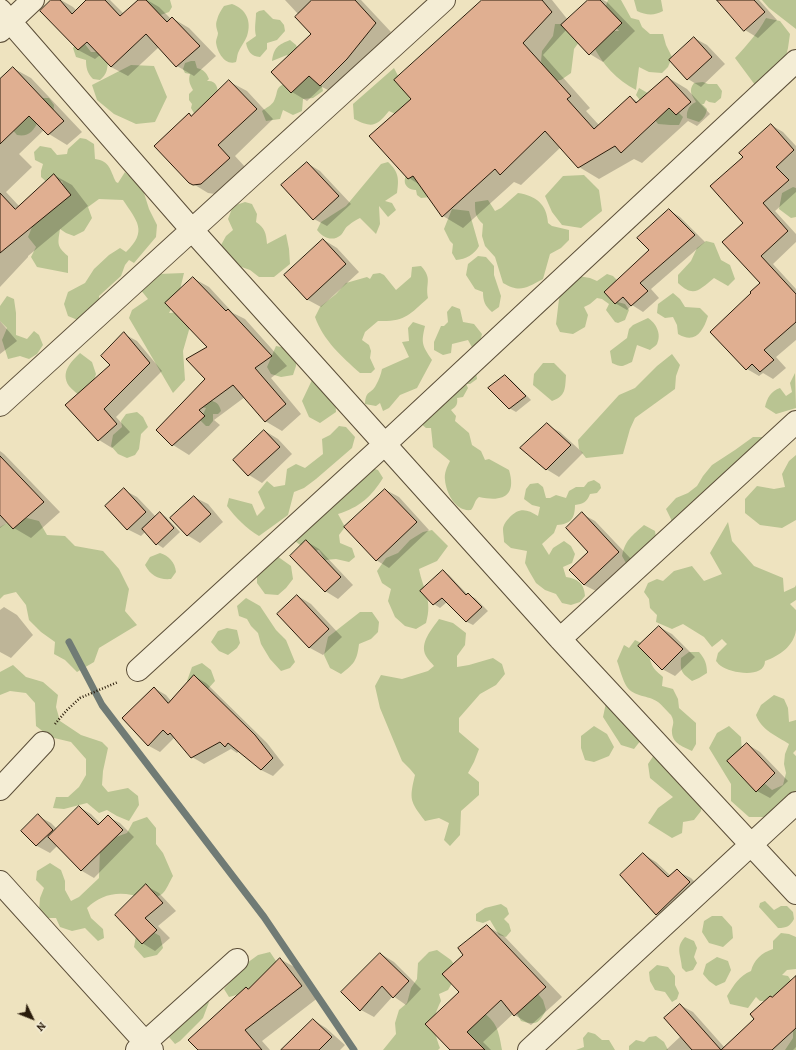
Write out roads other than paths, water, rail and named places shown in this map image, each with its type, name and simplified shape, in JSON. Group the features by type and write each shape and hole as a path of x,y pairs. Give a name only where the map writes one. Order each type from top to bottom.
{"street":[{"path":"34,0 3,21 560,639 796,893"},
{"path":"0,405 444,0"},
{"path":"138,670 385,444 796,61"},
{"path":"560,639 796,422"},
{"path":"0,789 43,743"},
{"path":"529,1050 796,804"},
{"path":"0,882 145,1047 237,960"}],"waterway":[{"path":"69,642 102,705 264,917 354,1050"}]}
